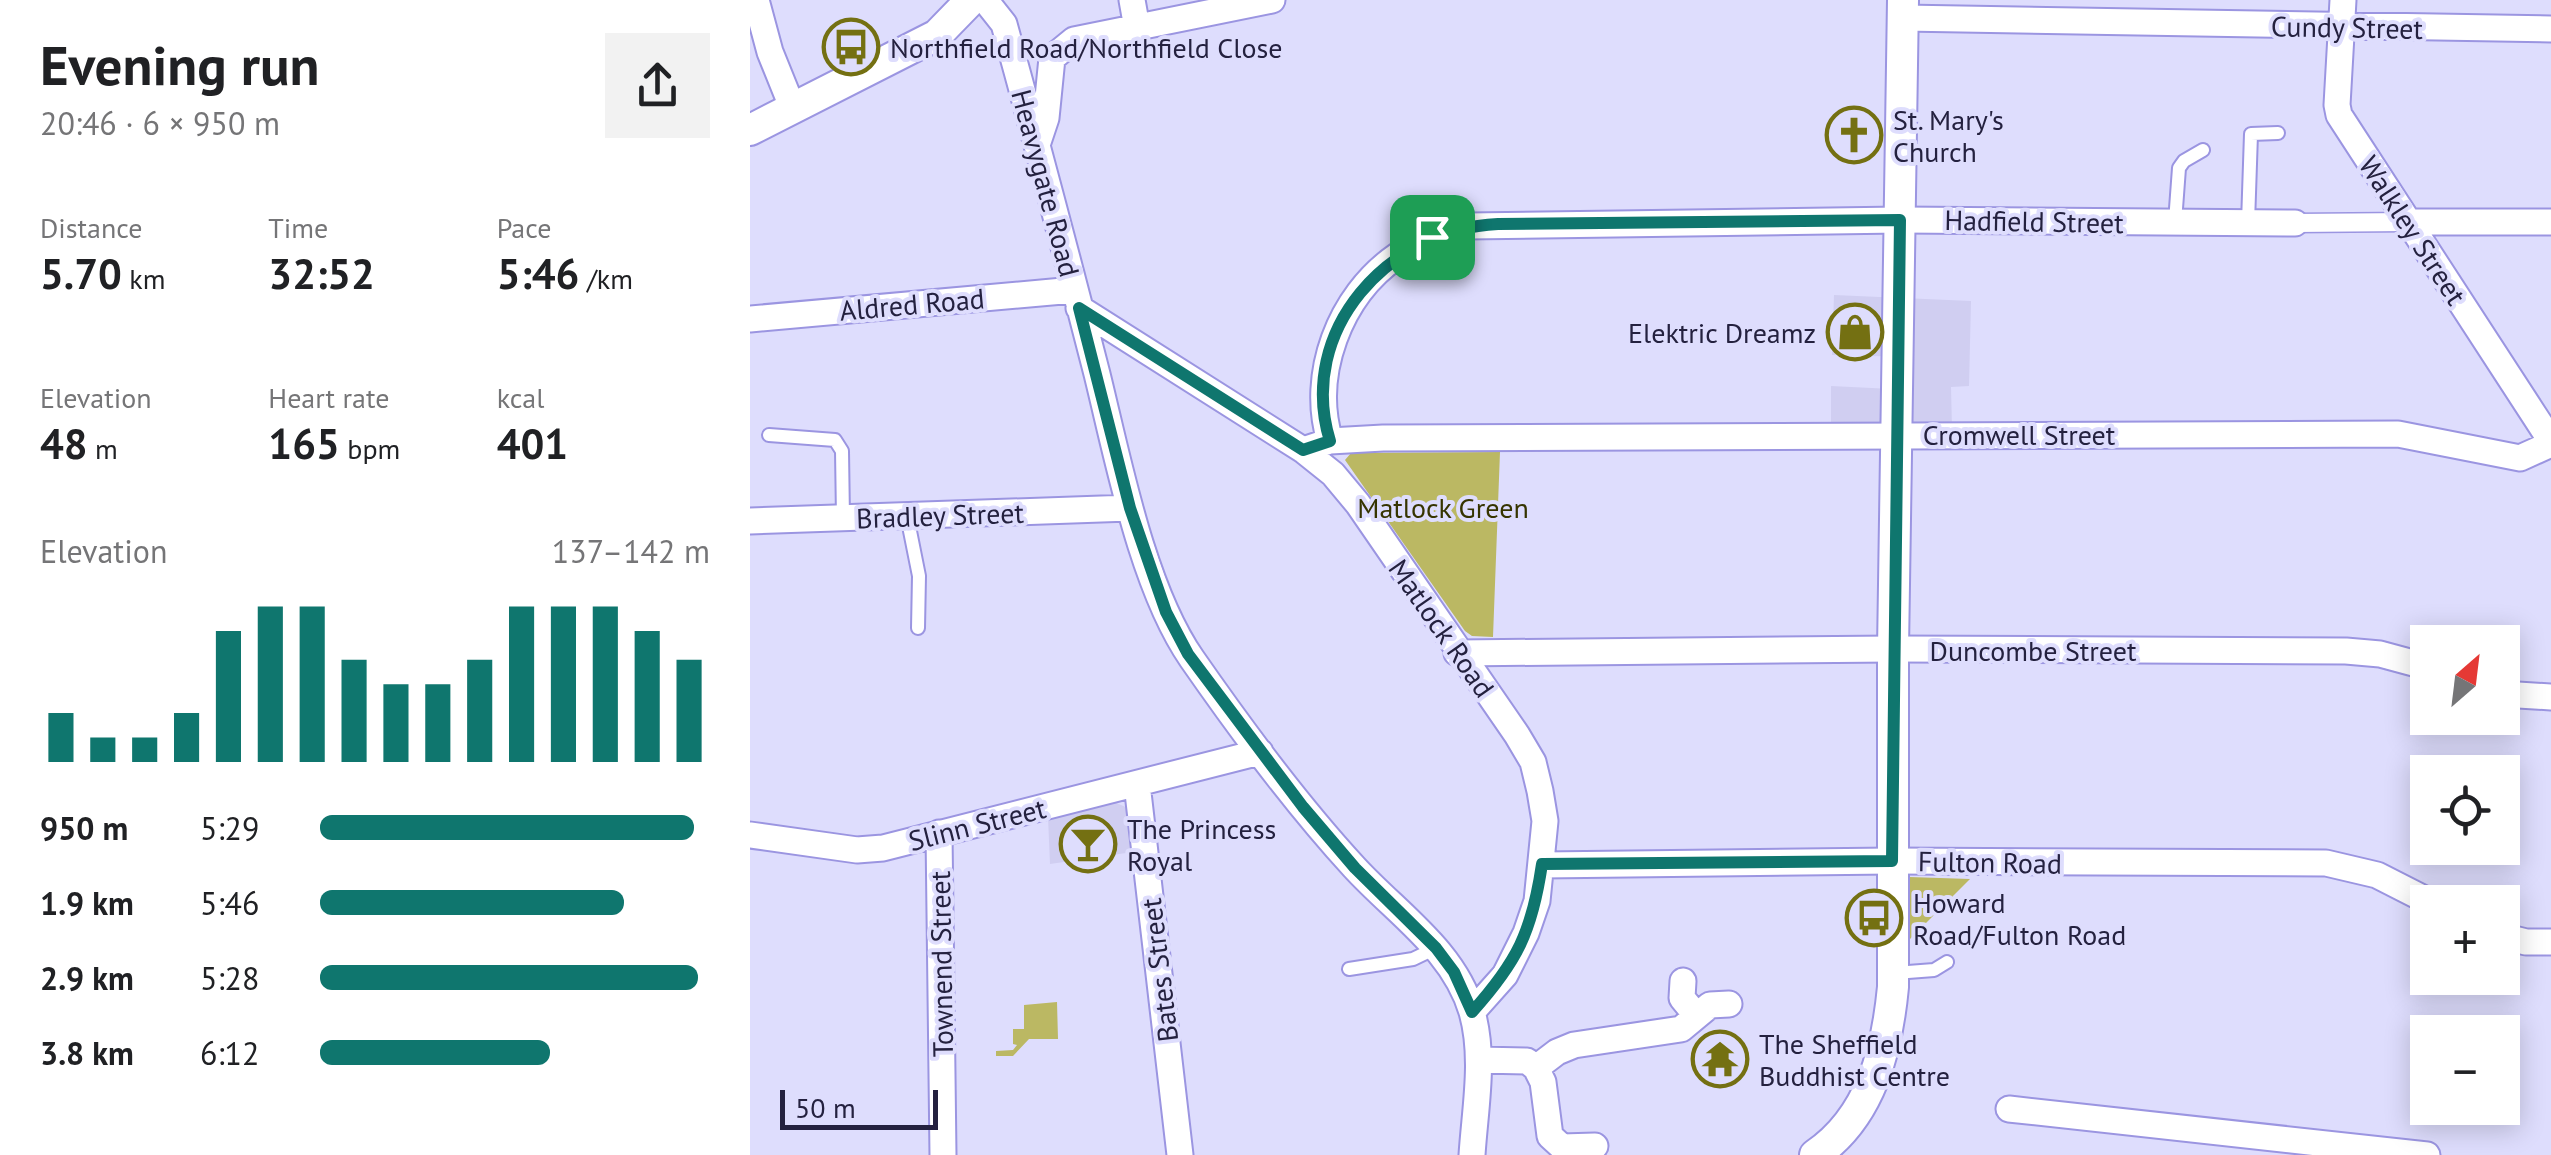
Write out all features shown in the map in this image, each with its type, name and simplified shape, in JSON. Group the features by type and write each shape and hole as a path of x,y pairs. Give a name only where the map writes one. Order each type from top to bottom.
{"street":[{"path":"756,0 770,52 793,109"},
{"path":"750,130 937,35 971,0"},
{"name":"Heavygate Road","path":"984,0 1004,24 1130,508 1166,612 1181,640 1260,752 1355,868 1436,948 1454,972 1472,1012 1479,1060 1472,1155"},
{"path":"1132,0 1138,28"},
{"path":"1037,144 1046,118 1052,58 1059,48 1074,40 1272,0"},
{"name":"Walkley Street","path":"2344,0 2336,105 2340,115 2551,442"},
{"path":"1815,1155 1830,1145 1866,1097 1889,1028 1903,9"},
{"name":"Cundy Street","path":"1903,9 2056,29 2551,29"},
{"name":"Hadfield Street","path":"1330,441 1322,416 1322,382 1343,320 1367,283 1396,256 1432,237 1468,226 1900,220 2408,222"},
{"path":"2408,222 2551,222"},
{"name":"Aldred Road","path":"750,318 1077,299"},
{"name":"Matlock Road","path":"1077,299 1333,474 1358,504 1533,762 1545,820 1537,901 1505,975 1472,1012"},
{"name":"Cromwell Street","path":"1303,450 1330,441 1383,438 2398,434 2520,458 2551,442"},
{"name":"Bradley Street","path":"750,522 1130,508"},
{"name":"Duncombe Street","path":"1458,652 2346,651 2410,662"},
{"path":"2520,695 2551,697"},
{"name":"Slinn Street","path":"750,835 857,850 883,848 1260,752"},
{"name":"Bates Street","path":"1138,784 1180,1155"},
{"name":"Townend Street","path":"939,833 943,1155"},
{"name":"Fulton Road","path":"1542,864 2326,864 2378,875 2410,892"},
{"path":"2520,940 2551,942"},
{"path":"1683,980 1682,998 1696,1015"},
{"path":"1536,1068 1574,1045 1681,1029 1710,1005 1729,1004"},
{"path":"1479,1060 1528,1061 1543,1082 1550,1136 1562,1147 1594,1146"},
{"path":"2010,1108 2427,1155"}],"lane":[{"path":"2248,223 2251,134 2278,133"},
{"path":"2175,222 2179,168 2204,150"},
{"path":"769,436 835,440 842,451 843,518"},
{"path":"906,516 919,576 918,628"},
{"path":"1349,969 1413,959 1436,948"},
{"path":"1892,973 1934,970 1947,962"}],"shaded area":[{"path":"1834,295 1971,301 1969,386 1951,387 1952,429 1909,424 1909,357 1832,355"},
{"path":"1831,386 1892,389 1892,425 1831,426"},
{"path":"1114,802 1128,808 1133,852 1050,864 1048,817"}],"green space":[{"name":"Matlock Green","path":"1500,452 1493,637 1472,636 1345,460 1351,453"},
{"path":"1909,877 1970,879 1910,939"},
{"path":"1057,1002 1058,1039 1029,1039 1013,1056 996,1056 996,1051 1013,1050 1017,1045 1013,1044 1013,1029 1024,1029 1024,1005"}],"place":[{"name":"Northfield Road/Northfield Close","path":"851,47"},
{"name":"St. Mary's Church","path":"1854,135"},
{"name":"Elektric Dreamz","path":"1855,332"},
{"name":"The Princess Royal","path":"1088,844"},
{"name":"Howard Road/Fulton Road","path":"1874,918"},
{"name":"The Sheffield Buddhist Centre","path":"1720,1059"}],"route":[{"path":"1900,220 1892,861 1542,864 1537,901 1526,933 1505,975 1472,1012 1454,972 1436,948 1355,868 1303,807 1188,654 1166,612 1130,508 1079,308 1303,450 1330,441 1322,416 1322,382 1343,320 1367,283 1396,256 1432,237 1468,226 1498,224 1900,220"}]}
